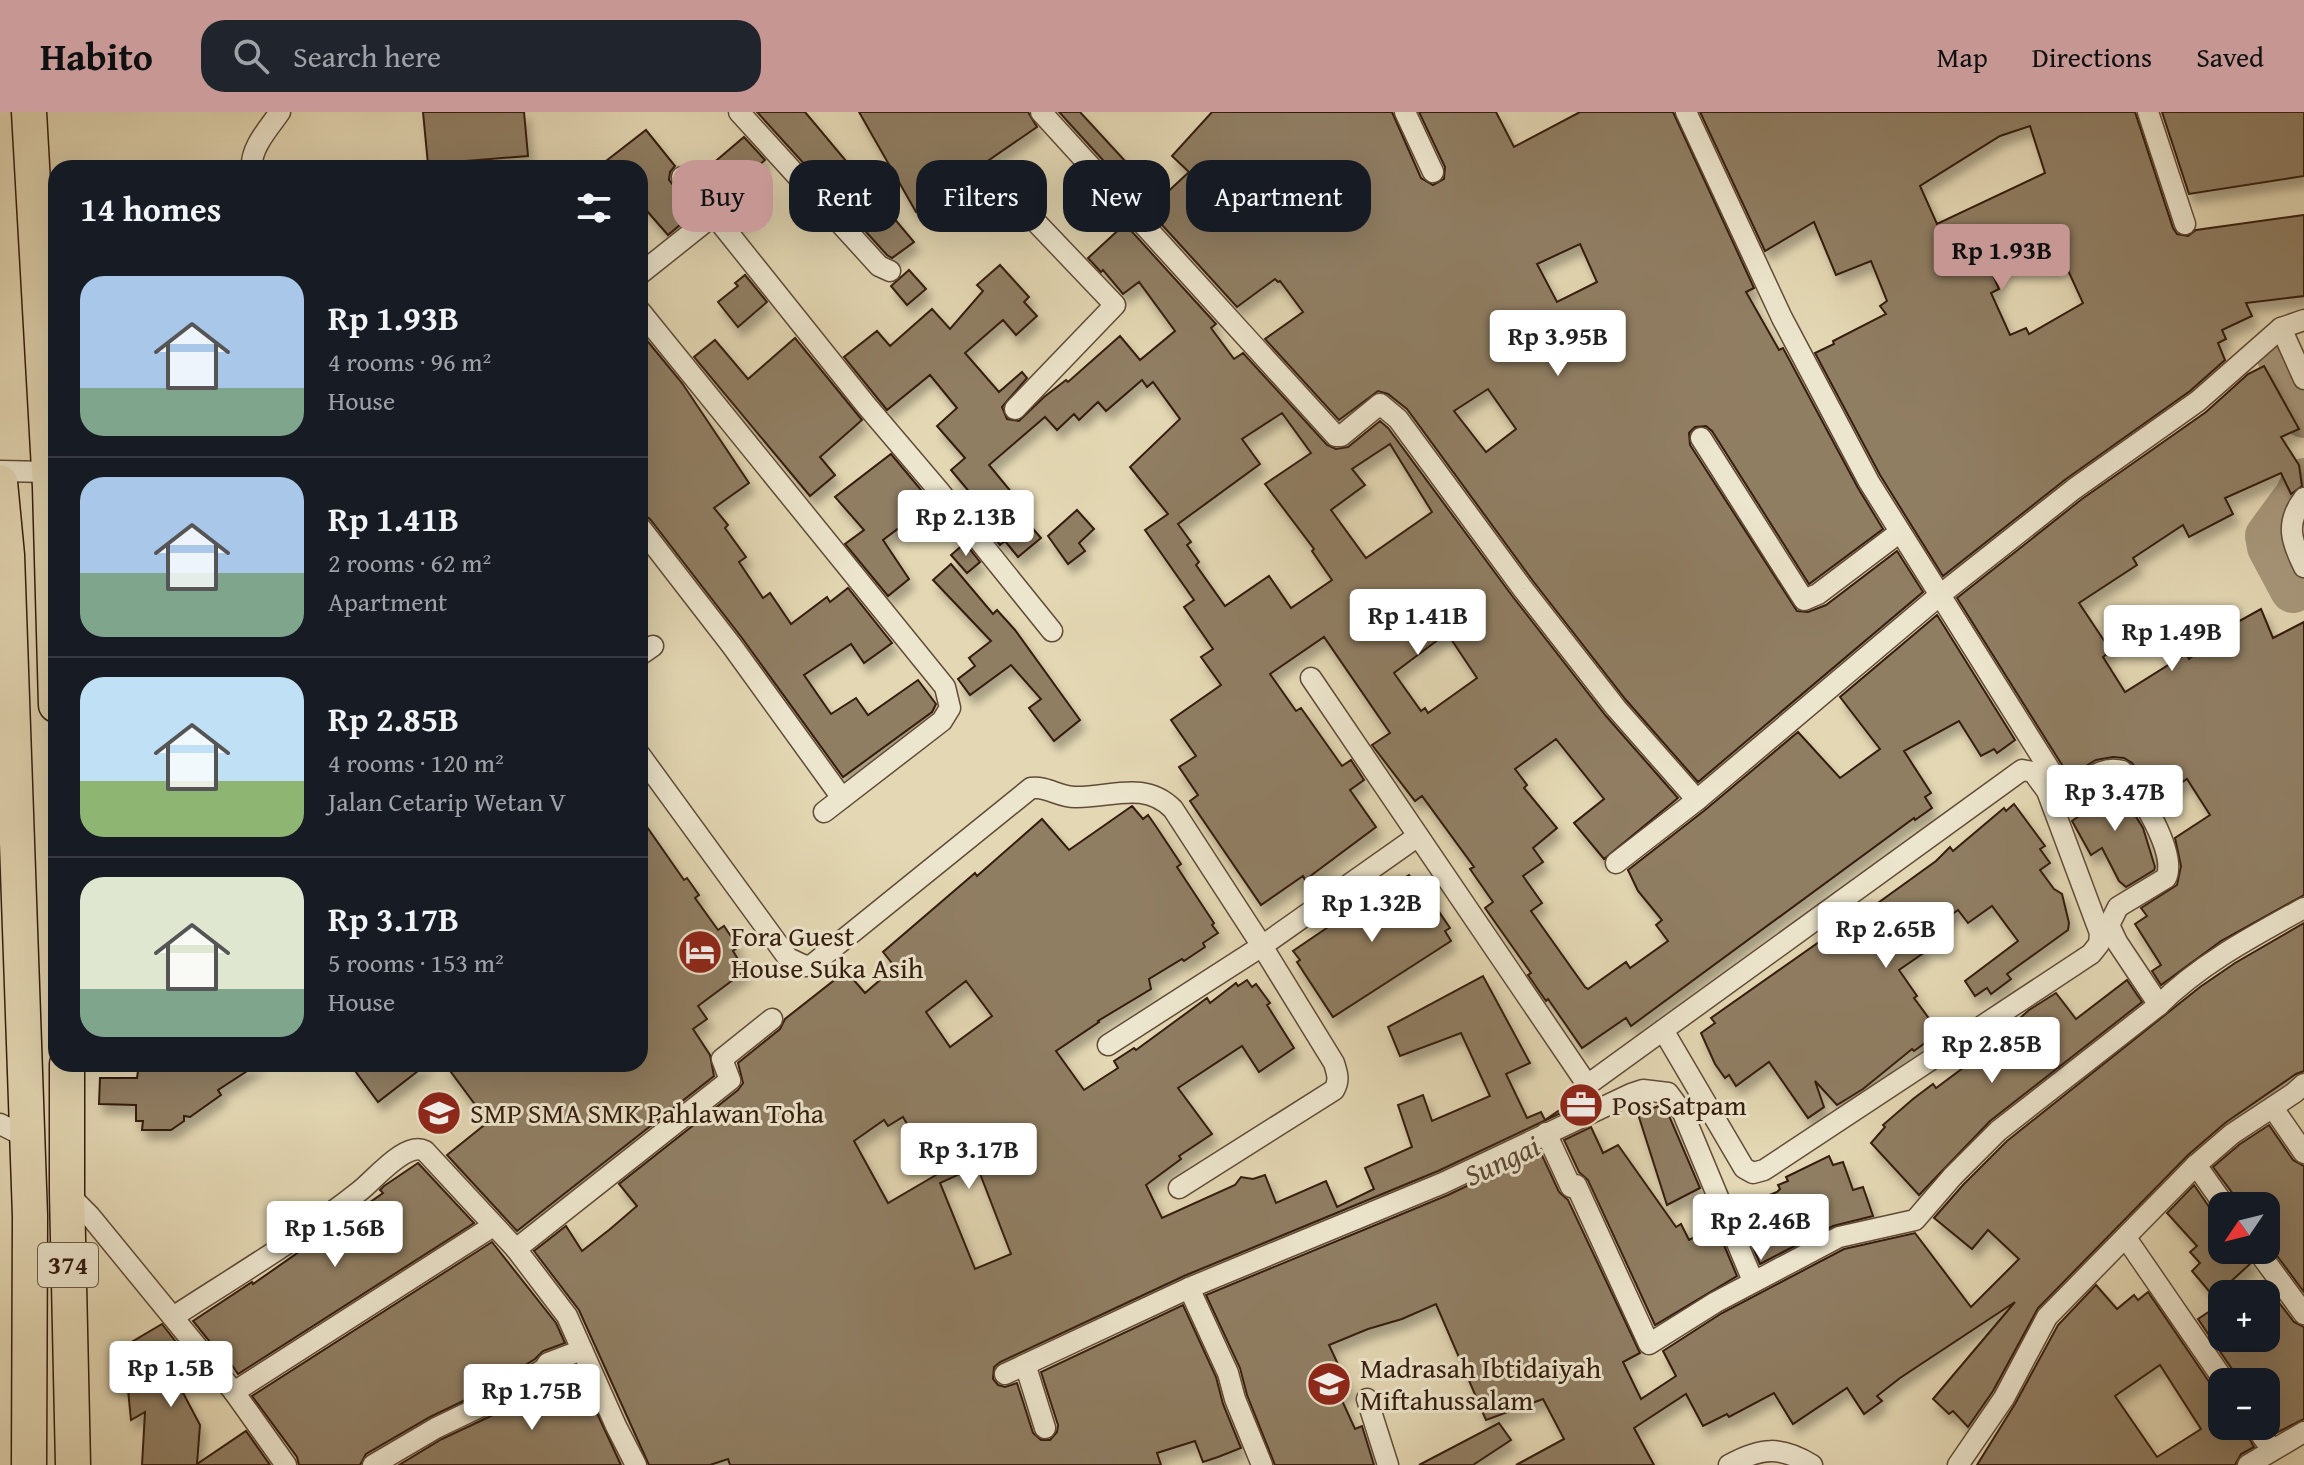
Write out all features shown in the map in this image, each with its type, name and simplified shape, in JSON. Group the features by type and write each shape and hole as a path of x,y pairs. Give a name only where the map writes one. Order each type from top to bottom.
{"main road":[{"path":"30,113 48,405"},
{"name":"374","path":"0,482 13,1130 31,1307 29,1465"},
{"name":"374","path":"69,1072 67,1193 73,1465"}],"street":[{"path":"251,160 280,112"},
{"path":"739,112 879,266 890,271"},
{"path":"1041,112 1336,436 1341,436 1380,404 1398,419 1532,601 1616,708 1697,800"},
{"path":"1405,112 1433,172"},
{"path":"1686,112 1762,278 1869,482 2060,786 2068,791 2097,773 2112,768 2122,771 2165,846 2169,871 2166,878 2118,907 2109,925 2159,1005"},
{"path":"2148,112 2185,224"},
{"path":"648,268 693,232"},
{"path":"728,232 1052,631"},
{"path":"1015,409 1115,305 1045,232"},
{"path":"1616,863 1697,800 1940,595 2074,489 2198,401 2281,328 2304,320"},
{"path":"648,321 945,687 950,708 942,721 824,812"},
{"path":"2281,328 2304,379"},
{"path":"1701,438 1804,600 1818,594 1900,532"},
{"path":"0,471 48,470"},
{"path":"2304,498 2298,506 2291,535 2304,567"},
{"path":"648,537 732,646 842,798"},
{"path":"1311,678 1584,1082 1590,1083 1663,1030 2022,770 2033,772 2047,791 2100,933 2099,944 2091,954 1764,1170 1753,1173 1744,1168 1663,1030"},
{"path":"648,766 788,958 805,966 812,965 1035,787 1072,797 1130,791 1163,799 1173,809 1262,946 1334,1063 1338,1084 1325,1096 1179,1188"},
{"path":"1108,1045 1262,946 1418,836"},
{"path":"1549,1137 1571,1187 1576,1185 1649,1344 1753,1281 1839,1237 1915,1220 1998,1131 2159,1005 2182,982 2304,908"},
{"path":"516,1249 730,1080 722,1059 772,1019"},
{"path":"1958,1465 2004,1398 2047,1317 2196,1165 2232,1134 2304,1084"},
{"path":"1005,1374 1026,1367 1189,1288 1549,1137 1643,1090 1668,1093 1683,1113 1753,1281"},
{"path":"2273,1108 2304,1153"},
{"path":"173,1317 270,1255 362,1190 411,1149 420,1148 516,1249 567,1316 636,1465"},
{"path":"2196,1165 2215,1192"},
{"path":"67,1193 90,1216 234,1392 286,1465"},
{"path":"234,1392 493,1226"},
{"path":"2126,1238 2215,1368"},
{"path":"2267,1264 2304,1314"},
{"path":"1189,1288 1228,1373 1235,1399 1262,1465"},
{"path":"373,1465 436,1428 488,1403 544,1369 548,1363 582,1350"},
{"path":"1026,1367 1045,1428"},
{"path":"1367,1399 1388,1465"},
{"path":"2248,1465 2304,1432"},
{"path":"2265,1440 2272,1450"},
{"path":"1729,1465 1763,1450 1793,1453 1812,1465"}],"building":[{"path":"423,112 524,112 528,156 428,160"},
{"path":"757,112 805,112 845,160 801,160"},
{"path":"859,112 1028,112 1037,127 989,160 916,160 916,212 900,184 900,160 886,160"},
{"path":"1059,112 1080,112 1124,160 1103,160"},
{"path":"1212,112 1392,112 1421,178 1433,185 1444,179 1445,167 1419,112 1496,112 1514,147 1580,112 1673,112 1754,288 1746,292 1779,350 1783,348 1883,529 1809,584 1712,431 1706,426 1695,427 1689,433 1690,445 1797,611 1808,612 1826,605 1897,551 1923,592 1698,782 1626,700 1533,581 1407,409 1388,394 1378,391 1339,420 1265,339 1303,312 1280,281 1275,279 1237,307 1169,232 1170,190 1186,175 1186,232 1371,232 1371,160 1186,160 1186,169 1172,156","holes":["1580,244 1597,282 1557,302 1537,264","1488,389 1516,429 1486,452 1454,411"]},
{"path":"1700,112 2135,112 2177,234 2188,236 2196,230 2304,215 2304,296 2246,303 2252,316 2222,330 2226,339 2218,343 2225,360 2190,391 2066,479 1943,576 1880,475 1815,353 1886,314 1880,306 1887,301 1871,261 1836,275 1814,222 1765,251","holes":["2030,126 2045,173 1937,224 1920,186 2000,136","2038,233 2050,260 2061,255 2083,303 2029,334 2026,328 2010,335 1991,293 1999,289 1986,258"]},
{"path":"2162,112 2304,112 2304,176 2189,194"},
{"path":"646,130 672,162 669,180 672,184 672,232 668,235 648,212 648,160 607,160"},
{"path":"744,137 765,160 717,160"},
{"path":"900,225 914,242 892,258 866,232 900,232"},
{"path":"1116,232 1132,232 1216,324 1211,328 1234,359 1243,353 1327,445 1336,449 1348,447 1380,421 1388,428 1606,716 1678,798 1604,859 1574,823 1604,799 1556,739 1515,769 1527,785 1524,788 1557,828 1533,848 1543,862 1523,876 1542,903 1531,911 1588,989 1626,962 1630,968 1668,941 1656,925 1662,920 1638,891 1628,870 1798,732 1840,778 1880,749 1840,697 1937,615 2015,740 1997,753 1994,749 1981,756 1959,721 1904,751 1931,793 1925,797 1932,808 1914,818 1631,1026 1626,1018 1582,1048 1548,999 1546,1001 1528,975 1531,973 1485,908 1493,902 1470,869 1474,867 1422,796 1415,801 1372,745 1390,733 1324,637 1270,674 1296,711 1301,708 1342,766 1351,760 1364,780 1350,790 1376,827 1305,880 1303,876 1261,905 1190,801 1198,795 1179,767 1196,756 1171,720 1221,685 1201,657 1213,649 1184,607 1194,600 1145,530 1168,514 1130,467 1180,419 1153,382 1147,387 1142,380 1106,411 1098,402 1079,420 1074,414 1057,430 1045,417 989,465 1018,500 1012,505 1041,538 1018,557 1005,541 1000,545 985,527 993,520 951,470 965,458 937,426 957,408 930,375 887,410 844,357 877,331 890,346 932,309 950,329 983,291 977,285 1000,265 1029,297 1024,302 1037,316 1016,335 1003,320 965,353 999,392 1022,372 1027,378 1002,407 1007,419 1019,421 1120,336 1140,360 1175,331 1139,282 1123,294 1103,270 1101,272 1088,258","holes":["1282,413 1311,453 1265,484 1314,549 1312,551 1332,580 1291,608 1269,576 1225,606 1196,565 1199,562 1187,545 1191,542 1178,524 1260,464 1242,439","1390,444 1432,512 1366,558 1331,510 1365,485 1352,469","1447,633 1477,678 1428,713 1425,708 1421,711 1394,673"]},
{"path":"909,270 926,289 907,305 891,286"},
{"path":"745,275 767,302 738,327 718,302 738,286 735,283"},
{"path":"795,338 862,420 820,457 835,475 810,496 694,357 715,340 748,379"},
{"path":"648,342 682,383 749,483 714,508 728,525 725,528 746,557 739,562 763,598 770,593 791,624 827,597 830,602 848,588 892,643 864,663 851,644 804,675 831,714 856,698 868,715 918,680 936,704 932,712 843,777 650,519"},
{"path":"2264,366 2299,429 2281,437 2299,465 2302,486 2291,494 2281,473 2225,498 2233,514 2189,537 2183,525 2133,558 2137,565 2079,603 2111,651 2103,657 2125,692 2186,654 2189,659 2232,625 2261,609 2273,638 2304,622 2304,895 2221,941 2161,985 2152,971 2161,965 2135,924 2147,916 2141,908 2177,885 2181,866 2175,838 2210,815 2187,779 2157,799 2132,763 2124,758 2096,760 2069,776 1957,598 2082,499 2206,412 2248,374"},
{"path":"891,454 932,503 883,540 909,579 888,596 845,544 864,530 835,497"},
{"path":"1077,510 1094,529 1079,543 1085,551 1068,564 1048,536"},
{"path":"965,543 980,562 967,573 951,555"},
{"path":"951,564 993,614 997,610 1015,630 1080,720 1054,741 1029,708 1041,699 1011,665 970,695 958,679 975,666 969,658 991,641 933,580"},
{"path":"2115,783 2143,828 2155,867 2126,887 2119,881 2102,848 2091,855 2072,821 2083,813 2076,801"},
{"path":"2014,804 2045,846 2040,849 2050,863 2040,870 2054,889 2062,894 2068,930 2007,974 2011,979 1991,994 1987,988 1975,996 1965,981 2018,941 1992,906 1968,923 1958,910 1916,940 1925,952 1899,970 1917,996 1914,998 1936,1028 1926,1035 1929,1040 1914,1051 1912,1049 1863,1089 1837,1105 1815,1081 1824,1107 1808,1118 1769,1062 1736,1086 1729,1075 1725,1078 1701,1033 1715,1023 1711,1018 1857,918 1936,861 1950,847 1953,851 2004,808 2006,811"},
{"path":"1132,806 1143,819 1148,815 1155,825 1181,864 1177,867 1218,933 1203,943 1205,947 1184,961 1182,959 1149,979 1151,989 1056,1051 1084,1090 1118,1068 1114,1061 1134,1048 1136,1050 1207,998 1210,1003 1236,983 1238,986 1247,980 1252,987 1256,984 1270,1003 1267,1005 1294,1048 1259,1072 1242,1046 1178,1088 1212,1134 1179,1156 1181,1159 1146,1185 1162,1218 1235,1185 1241,1177 1253,1179 1265,1175 1276,1203 1326,1181 1337,1207 1374,1189 1365,1168 1412,1147 1398,1105 1423,1095 1432,1121 1490,1096 1461,1033 1400,1056 1388,1027 1483,976 1530,1063 1506,1074 1527,1118 1541,1112 1545,1120 1577,1098 1580,1104 1438,1171 1184,1276 994,1367 993,1379 998,1385 1005,1387 1017,1383 1033,1433 1041,1440 1050,1440 1057,1432 1058,1425 1041,1372 1183,1305 1216,1377 1241,1448 1218,1457 1203,1462 1195,1441 1157,1453 1161,1465 730,1465 728,1459 710,1465 649,1465 579,1310 534,1251 566,1226 582,1251 609,1230 637,1206 619,1184 738,1090 743,1083 738,1063 780,1029 785,1019 846,971 865,993 895,967 883,952 1042,819 1069,850","holes":["966,981 992,1016 950,1047 926,1012","903,1117 936,1175 888,1203 854,1141 884,1120 888,1126","977,1166 1011,1254 975,1269 940,1183"]},
{"path":"648,828 684,880 687,878 699,895 695,898 718,930 724,926 738,947 733,951 745,971 698,1006 707,1019 693,1029 710,1055 714,1076 517,1231 447,1155 488,1122 451,1072 648,1072"},
{"path":"1409,875 1415,883 1418,881 1450,928 1445,931 1451,941 1333,1017 1293,951 1334,923 1329,916 1364,892 1369,899"},
{"path":"2304,923 2304,1071 2225,1123 2188,1155 2038,1308 1993,1391 1968,1427 1953,1411 1949,1414 1933,1399 2015,1302 1900,1378 1877,1396 1882,1401 1864,1414 1847,1388 1793,1424 1774,1393 1729,1417 1727,1414 1703,1426 1686,1394 1634,1428 1654,1465 1516,1465 1564,1439 1543,1399 1486,1420 1436,1304 1329,1345 1350,1390 1339,1394 1355,1429 1362,1426 1374,1465 1275,1465 1247,1395 1240,1368 1206,1295 1448,1195 1540,1151 1559,1192 1568,1200 1640,1353 1623,1362 1641,1399 1676,1376 1663,1351 1722,1313 1844,1249 1915,1233 1971,1307 2019,1259 1988,1230 1972,1249 1934,1218 2007,1141 2200,987"},
{"path":"2127,980 2142,1002 1990,1121 1919,1195 1871,1143 1885,1127 1883,1125 1913,1099 1933,1084 1936,1088 2003,1038 2001,1035 2029,1010 2056,993 2076,1019"},
{"path":"138,1072 246,1072 218,1090 221,1095 190,1117 184,1116 184,1121 171,1130 142,1130 143,1121 136,1121 136,1105 99,1104 100,1078 137,1078"},
{"path":"356,1072 417,1072 378,1102"},
{"path":"1661,1105 1670,1118 1700,1188 1667,1205 1638,1114"},
{"path":"2269,1125 2293,1160 2304,1166 2304,1292 2280,1260 2280,1192 2232,1192 2213,1167"},
{"path":"1591,1127 1603,1153 1618,1145 1676,1227 1681,1224 1689,1240 1716,1226 1737,1276 1655,1325 1588,1180 1579,1172 1564,1140"},
{"path":"1829,1156 1833,1165 1843,1162 1853,1190 1863,1187 1873,1216 1833,1226 1760,1264 1739,1214 1746,1211 1744,1205 1777,1192 1780,1189 1778,1185 1788,1181 1786,1177"},
{"path":"418,1163 474,1223 238,1374 218,1345 214,1347 193,1321 253,1284 383,1193 380,1190 384,1186"},
{"path":"2194,1185 2208,1205 2208,1264 2250,1264 2232,1280 2208,1280 2208,1290 2192,1271 2200,1263 2190,1252 2197,1246 2167,1213"},
{"path":"492,1242 556,1323 565,1343 543,1351 482,1392 430,1417 366,1454 360,1465 299,1465 297,1457 252,1396"},
{"path":"2096,1285 2117,1309 2134,1295 2138,1300 2148,1292 2208,1380 2208,1440 2250,1440 2254,1447 2241,1454 2235,1465 1977,1465 2058,1325","holes":["2160,1365 2201,1429 2157,1457 2115,1396"]},
{"path":"2280,1304 2294,1322 2304,1327 2304,1419 2280,1431 2280,1368 2231,1368 2220,1352 2280,1352"},
{"path":"2208,1312 2208,1334 2198,1319"},
{"path":"162,1324 176,1342 162,1353 200,1425 197,1464 246,1431 270,1465 142,1465 145,1412 131,1420 128,1390 122,1384 115,1346 128,1344"},
{"path":"575,1366 621,1465 399,1465 442,1439 495,1414 557,1374"},
{"path":"1499,1423 1511,1440 1473,1465 1419,1465"}],"waterway":[{"name":"Sungai","path":"2277,350 2304,415"},
{"name":"Sungai","path":"2293,590 2270,547 2268,536 2298,495 2304,481"}],"place":[{"name":"Fora Guest House Suka Asih","path":"700,952"},
{"name":"Pos Satpam","path":"1581,1105"},
{"name":"SMP SMA SMK Pahlawan Toha","path":"439,1113"},
{"name":"Madrasah Ibtidaiyah Miftahussalam","path":"1329,1384"}]}
